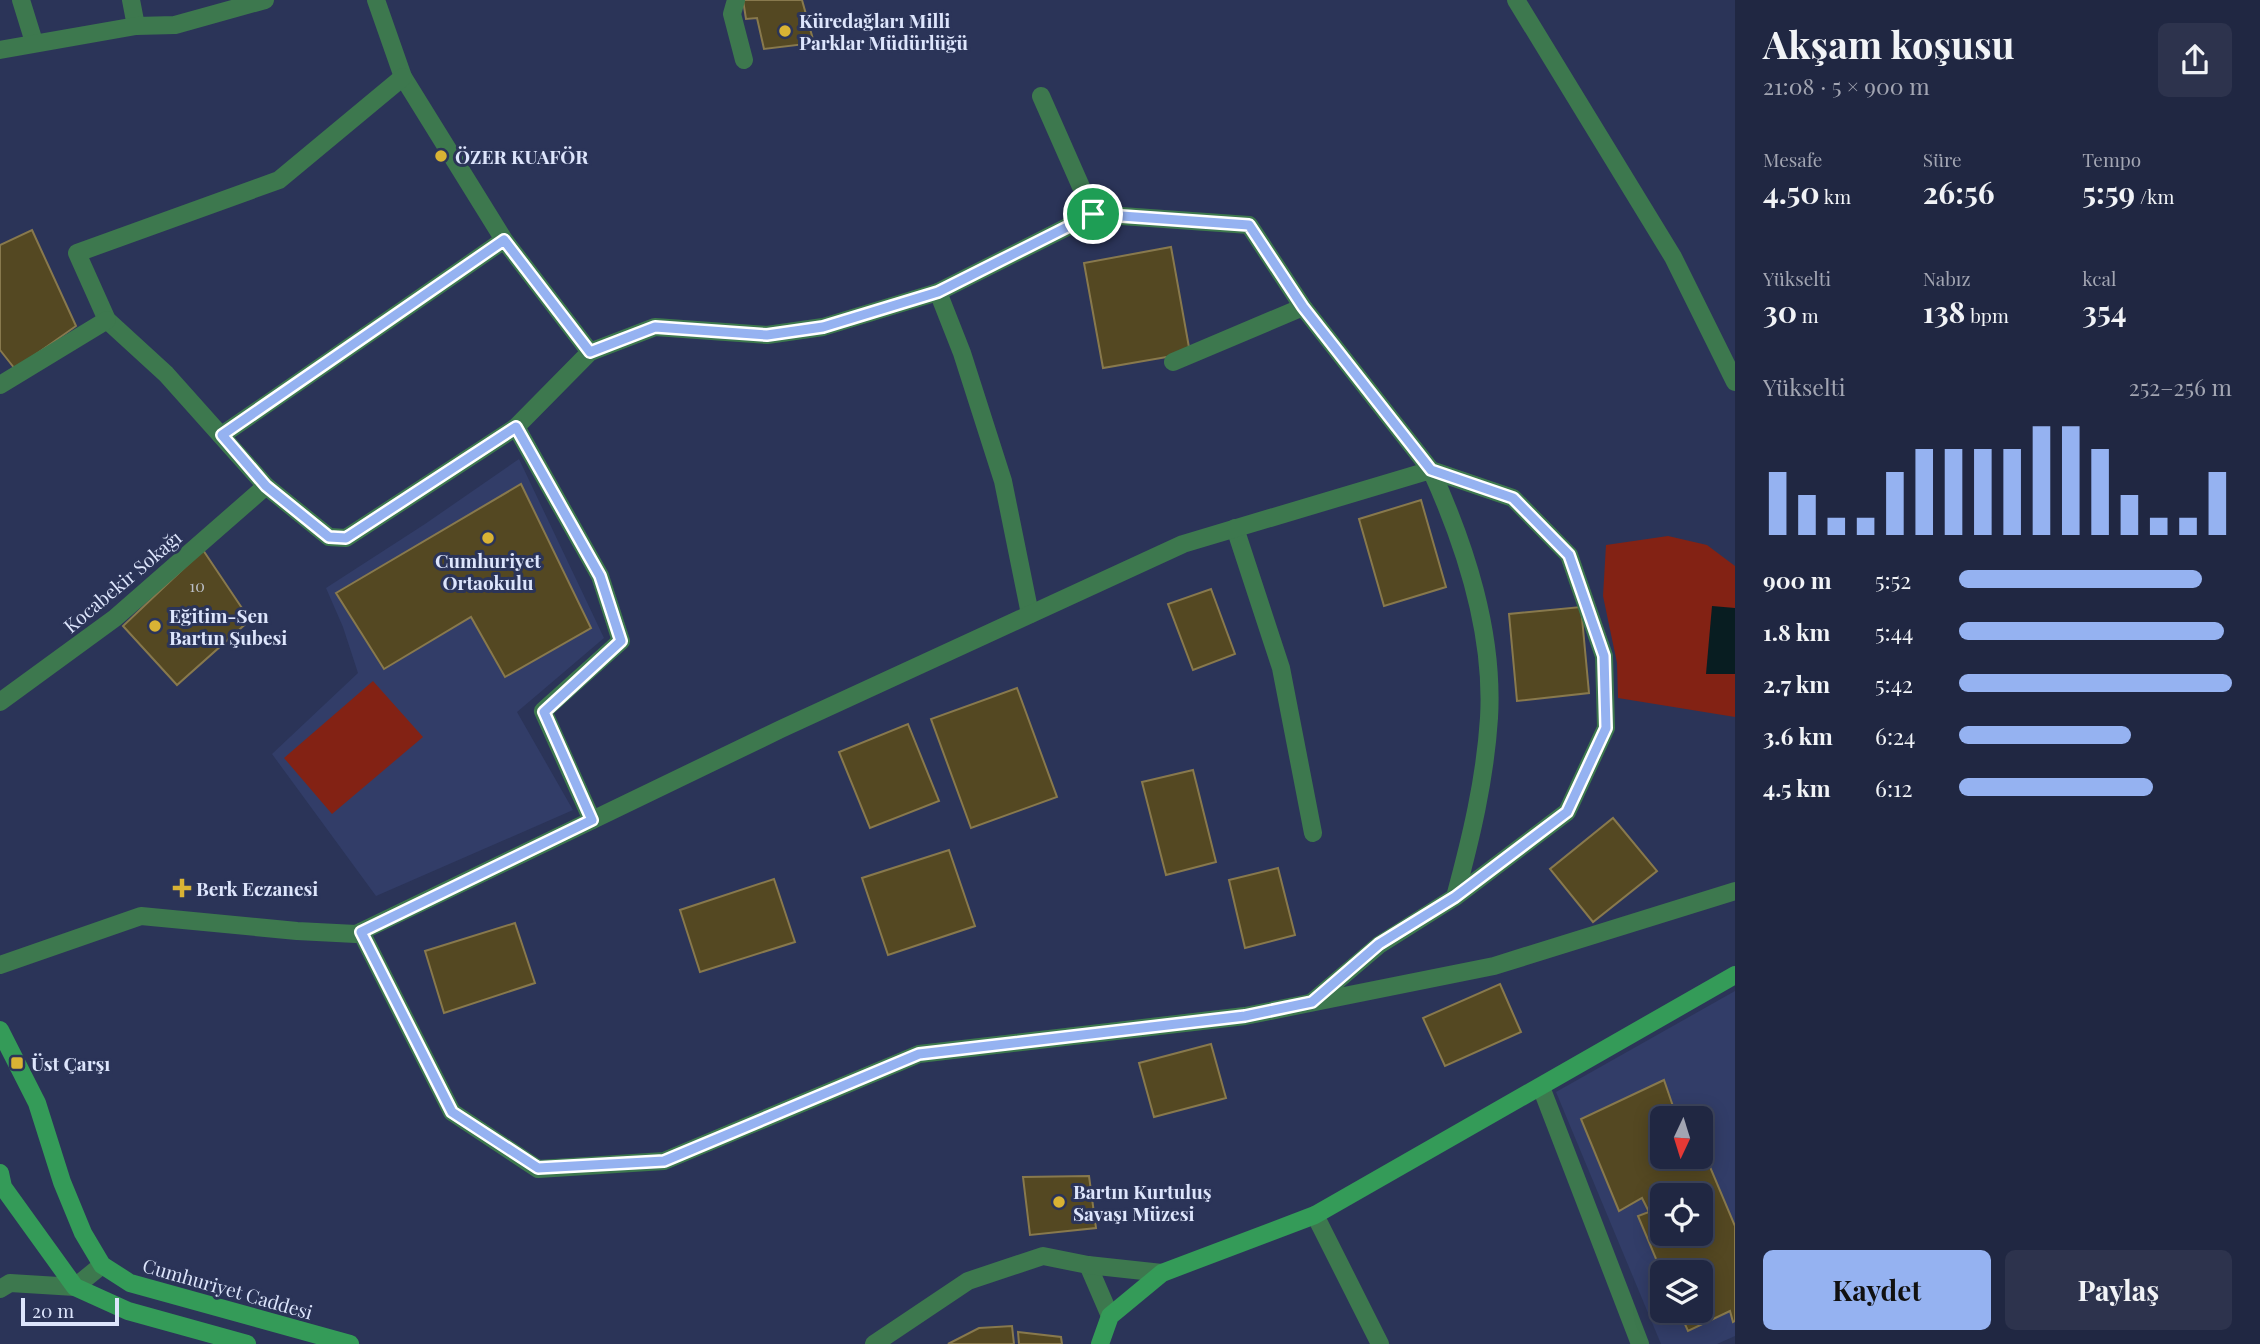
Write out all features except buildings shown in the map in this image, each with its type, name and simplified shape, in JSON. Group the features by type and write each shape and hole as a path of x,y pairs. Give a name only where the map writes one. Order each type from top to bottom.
{"main road":[{"path":"1100,1344 1110,1316 1163,1273 1315,1214 1735,975"},
{"name":"Cumhuriyet Caddesi","path":"0,1030 37,1103 62,1182 83,1233 102,1265 130,1283 350,1344"},
{"path":"0,1173 3,1186 75,1287 128,1311 247,1344"}],"street":[{"path":"21,0 34,42"},
{"path":"131,0 136,26"},
{"path":"0,50 136,26 175,25 265,0"},
{"path":"376,0 403,77 504,240 590,352"},
{"path":"736,0 732,14 744,60"},
{"path":"1516,0 1673,257 1735,382"},
{"path":"403,77 279,180 77,253 107,320 166,374 266,486 329,537 346,538 516,427 590,352 655,327 767,335 823,327 938,292 1093,214 1249,225 1303,307 1431,470 1460,537 1481,619 1489,716 1478,808 1455,897"},
{"path":"1041,96 1093,214"},
{"path":"222,435 504,240"},
{"path":"938,292 967,366 999,468 1018,547 1030,614"},
{"path":"1173,362 1303,307"},
{"path":"0,385 107,320"},
{"path":"516,427 600,576 621,641 544,712 592,820"},
{"path":"0,965 141,916 356,934 781,729 1182,544 1431,470 1513,498 1569,555 1604,656 1606,728 1567,812 1455,897 1379,944 1312,1002"},
{"name":"Kocabekir Sokağı","path":"0,702 115,618 266,486"},
{"path":"1235,528 1281,668 1313,833"},
{"path":"361,932 452,1112 538,1168 664,1161 919,1054 1245,1016 1494,966 1735,891"},
{"path":"1541,1087 1640,1344"},
{"path":"1315,1214 1380,1344"},
{"path":"874,1344 968,1282 1043,1256 1088,1265 1163,1273"},
{"path":"0,1289 10,1283 75,1287 102,1265"},
{"path":"1088,1265 1110,1316"}],"shaded area":[{"path":"519,459 604,638 517,712 573,810 376,896 272,754 358,673 343,627 326,588"},
{"path":"1668,536 1707,545 1735,566 1735,717 1618,698 1617,663 1603,596 1606,545"},
{"path":"1712,606 1735,608 1735,674 1706,674"},
{"path":"373,681 423,737 332,814 284,758"},
{"path":"1735,991 1735,1336 1717,1344 1661,1344 1652,1323 1713,1323 1713,1260 1650,1260 1650,1318 1556,1092"}],"place":[{"name":"Küredağları Milli Parklar Müdürlüğü","path":"785,31"},
{"name":"ÖZER KUAFÖR","path":"441,156"},
{"name":"Cumhuriyet Ortaokulu","path":"488,538"},
{"name":"Eğitim-Sen Bartın Şubesi","path":"155,626"},
{"name":"Berk Eczanesi","path":"182,888"},
{"name":"Üst Çarşı","path":"17,1063"},
{"name":"Bartın Kurtuluş Savaşı Müzesi","path":"1059,1202"}],"route":[{"path":"1093,214 1249,225 1303,307 1431,470 1513,498 1569,555 1604,656 1606,728 1567,812 1455,897 1379,944 1312,1002 1245,1016 919,1054 664,1161 538,1168 452,1112 361,932 592,820 544,712 621,641 600,576 516,427 346,538 329,537 266,486 222,435 504,240 590,352 655,327 767,335 823,327 938,292 1093,214"}]}
